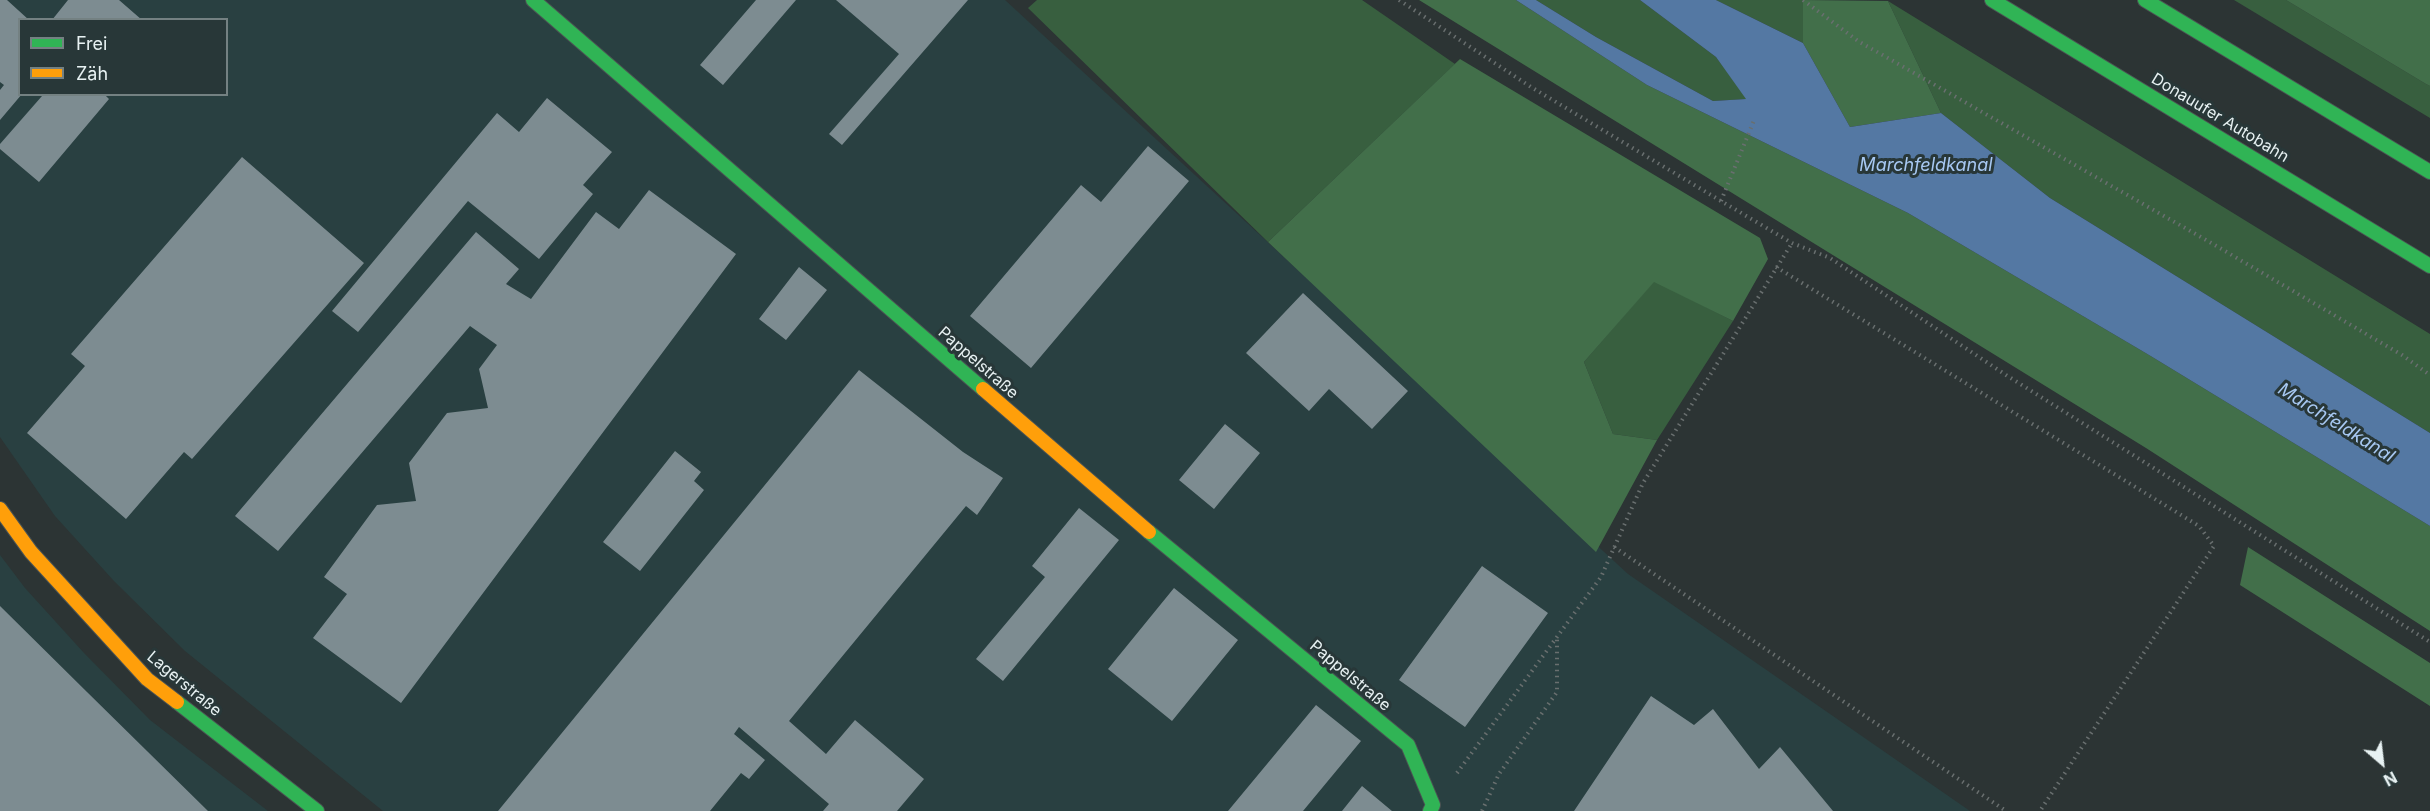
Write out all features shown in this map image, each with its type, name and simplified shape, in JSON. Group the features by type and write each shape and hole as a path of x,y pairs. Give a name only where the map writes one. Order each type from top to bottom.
{"main road":[{"name":"Pappelstraße","path":"533,0 1111,500 1408,745 1431,808"},
{"name":"Donauufer Autobahn","path":"1992,0 2430,266"},
{"path":"2145,0 2430,172"},
{"name":"Lagerstraße","path":"0,509 31,552 147,678 316,811"}],"path":[{"path":"1399,0 1531,87 1721,201 1792,243 1830,258 2016,382 2430,642"},
{"path":"1803,0 1858,41 2212,243 2402,355 2430,375"},
{"path":"1721,201 1755,118"},
{"path":"1431,808 1601,577 1643,483 1792,243"},
{"path":"1776,267 2199,526 2214,546 2040,811"},
{"path":"1614,547 2006,811"},
{"path":"1482,811 1499,774 1557,692 1557,637"}],"shaded area":[{"path":"0,0 1005,0 1628,574 1970,811 383,811 185,651 114,581 55,516 0,437"},
{"path":"0,555 25,588 84,653 150,720 268,811 0,811"}],"green space":[{"path":"1037,0 1362,0 1455,64 1268,242 1028,8"},
{"path":"1419,0 1516,0 1647,85 1908,213 2149,355 2430,526 2430,631 2146,448"},
{"path":"1536,0 1640,0 1716,57 1747,99 1713,101 1596,37"},
{"path":"1716,0 1803,0 1803,43"},
{"path":"1803,0 1888,1 1941,113 1850,127 1803,43"},
{"path":"2234,0 2286,0 2430,86 2430,118"},
{"path":"2286,0 2430,0 2430,86 2426,84"},
{"path":"1888,1 2430,334 2430,433 2050,198 1941,113"},
{"path":"1460,59 1760,238 1768,259 1733,321 1654,282 1584,362 1613,434 1657,440 1596,552 1268,242"},
{"path":"1654,281 1733,321 1657,440 1613,434 1584,362"},
{"path":"2248,547 2430,663 2430,706 2240,585"}],"water":[{"name":"Marchfeldkanal","path":"1516,0 1536,0 1596,37 1713,101 1746,99 1716,57 1640,0 1716,0 1803,43 1850,127 1941,113 2050,198 2430,433 2430,526 2149,355 1908,213 1647,85"}],"building":[{"path":"0,0 7,0 27,18 18,18 18,96 20,96 0,120 0,90 4,85 0,82"},
{"path":"68,0 119,0 140,18 54,18"},
{"path":"756,0 796,0 723,85 700,65"},
{"path":"836,0 968,0 842,145 829,134 899,54"},
{"path":"42,96 106,96 109,99 39,182 0,149 0,144"},
{"path":"547,98 612,152 583,185 593,194 539,259 468,201 358,332 332,311 497,113 519,132"},
{"path":"1148,146 1189,181 1031,368 970,316 1081,185 1101,202"},
{"path":"242,157 364,263 192,459 184,452 126,519 27,433 85,366 71,354"},
{"path":"649,190 736,254 401,703 313,638 347,594 324,577 377,505 416,501 409,463 447,413 488,408 479,369 497,345 470,326 278,551 235,516 476,232 519,269 506,284 531,299 596,212 619,229"},
{"path":"799,267 827,290 786,340 759,319"},
{"path":"1303,293 1408,391 1372,429 1329,389 1309,411 1246,353"},
{"path":"859,370 963,452 1003,478 977,515 966,506 789,721 826,754 855,720 924,779 897,811 823,811 829,804 739,727 734,734 765,760 749,779 741,773 710,811 498,811"},
{"path":"1225,424 1260,453 1214,509 1179,480"},
{"path":"675,451 701,472 694,481 704,490 640,571 603,542"},
{"path":"1079,508 1119,540 1003,681 976,659 1045,577 1032,566"},
{"path":"1482,566 1548,613 1465,727 1399,680"},
{"path":"1174,588 1238,640 1172,721 1108,669"},
{"path":"0,606 87,692 208,811 0,811"},
{"path":"1651,696 1694,725 1713,709 1759,769 1780,747 1833,811 1574,811"},
{"path":"1316,705 1361,741 1303,811 1228,811"},
{"path":"1362,786 1392,811 1342,811"}],"traffic: fast":[{"path":"533,0 983,389"},
{"path":"1992,0 2430,266"},
{"path":"2145,0 2430,172"},
{"path":"1149,532 1408,745 1433,805 1430,811"},
{"path":"177,702 317,811"}],"traffic: slow":[{"path":"983,389 1149,532"},
{"path":"0,509 31,552 147,679 177,702"}]}
